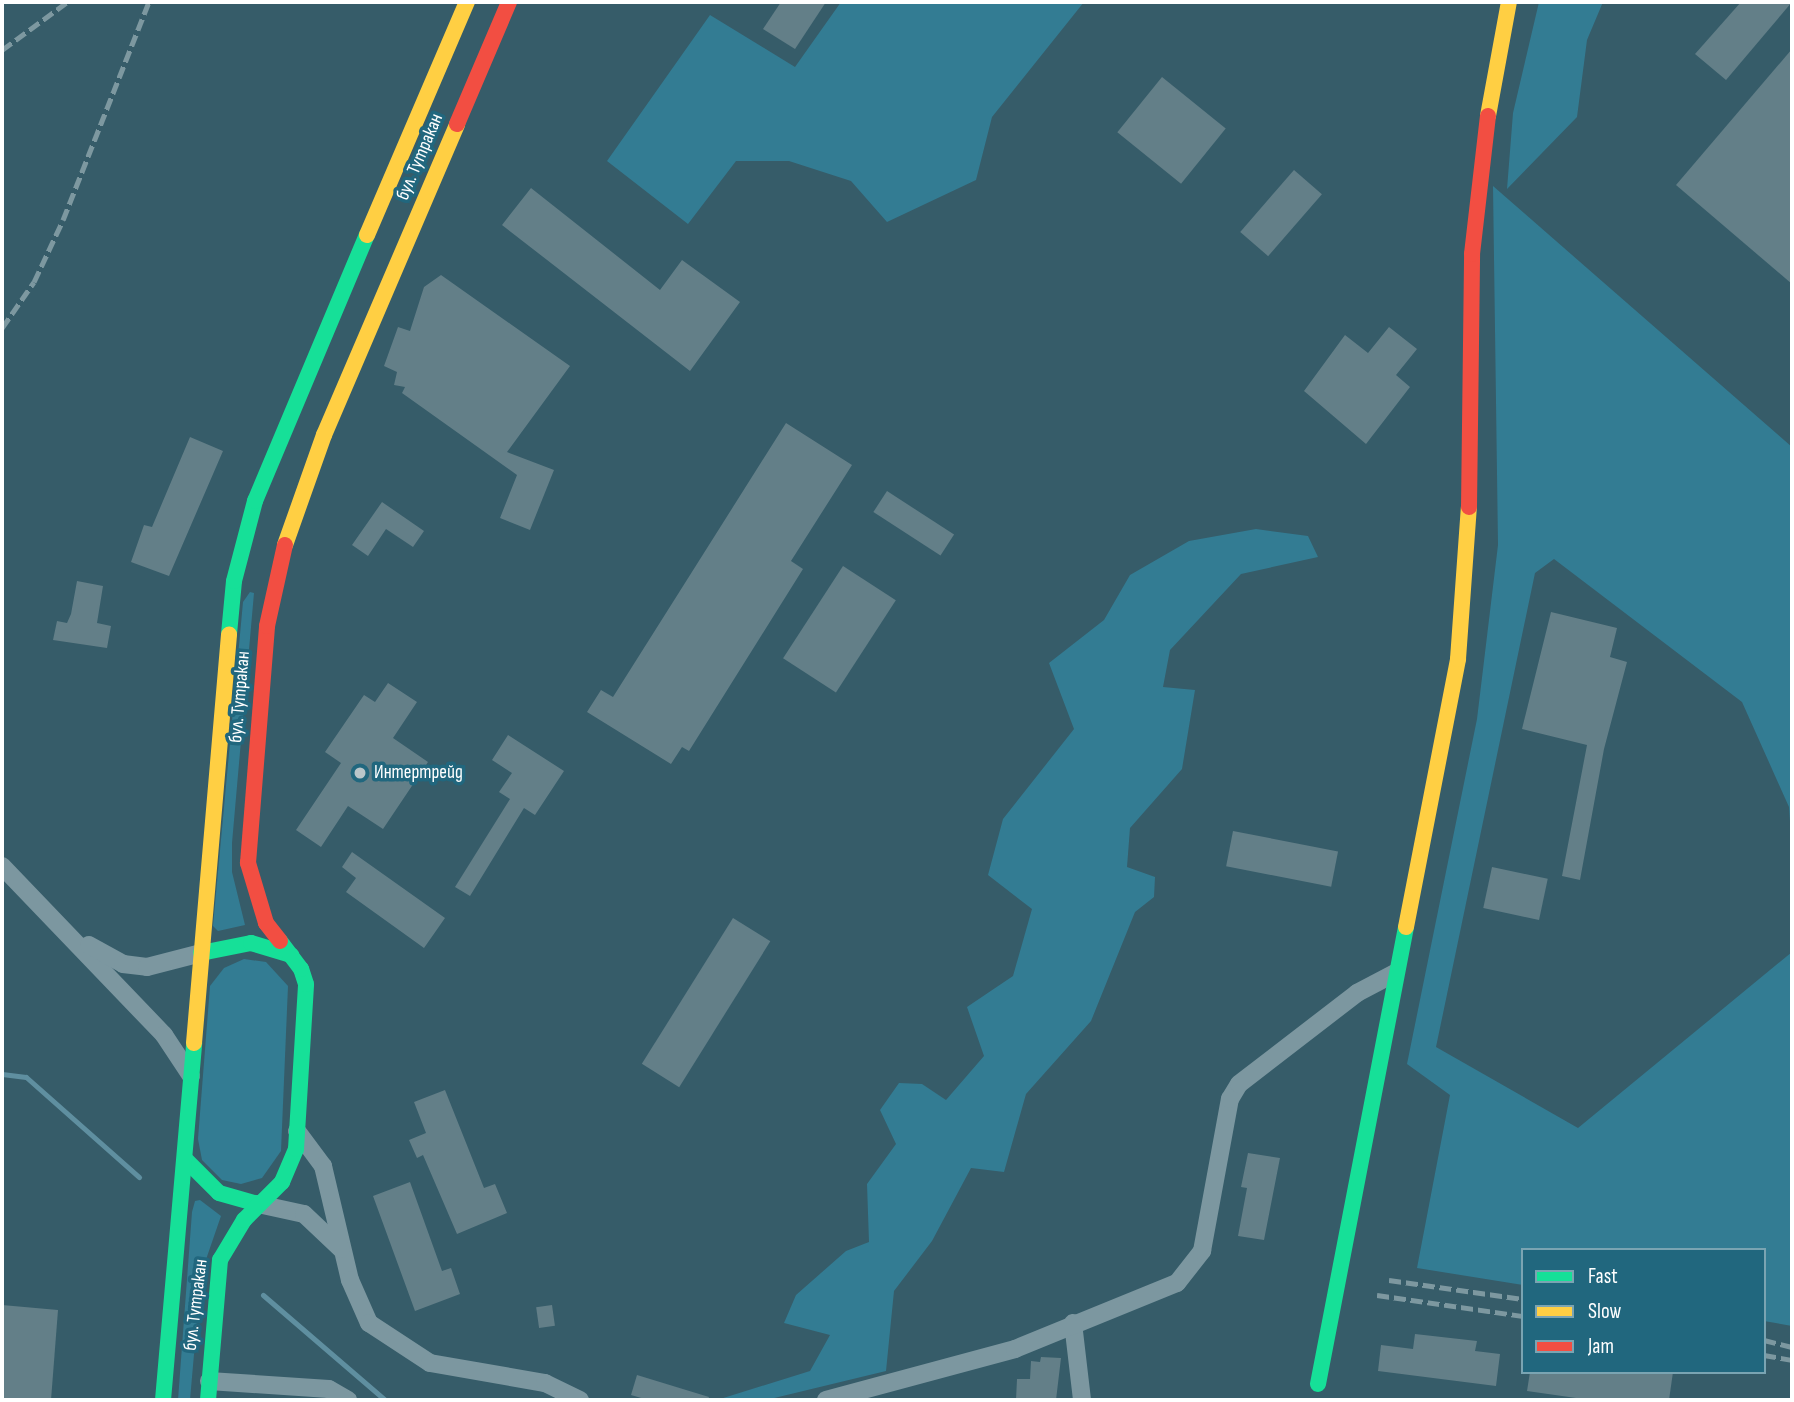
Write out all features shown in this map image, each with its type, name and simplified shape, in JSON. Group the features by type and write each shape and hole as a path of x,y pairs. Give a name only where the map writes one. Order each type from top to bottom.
{"main road":[{"name":"бул. Тутракан","path":"163,1400 229,618 254,501 467,2"},
{"name":"бул. Тутракан","path":"208,1400 220,1260 226,1245 291,1167 297,1130 308,998 301,969 266,923 248,863 267,626 278,566 305,482 509,2"},
{"path":"1318,1384 1395,973 1458,659 1469,550 1477,188 1497,47 1509,2"},
{"path":"201,953 251,943 291,955"},
{"path":"185,1159 219,1194 258,1204"}],"street":[{"path":"2,866 65,927 164,1035 191,1076"},
{"path":"65,927 123,964 163,966 201,953"},
{"path":"826,1400 1015,1349 1073,1323 1177,1283 1202,1251 1230,1100 1239,1084 1357,993 1395,973"},
{"path":"297,1130 323,1166 341,1249 369,1323 398,1345 430,1363 545,1383 580,1400"},
{"path":"258,1204 304,1214 341,1249"},
{"path":"1073,1323 1082,1400"},
{"path":"209,1381 329,1390 348,1400"}],"shaded area":[{"path":"841,2 1084,2 992,117 976,180 887,222 851,181 789,161 736,161 688,224 607,161 710,15 795,67"},
{"path":"1539,2 1603,2 1587,40 1577,117 1507,189 1513,113"},
{"path":"1493,186 1792,447 1792,850 1789,807 1742,702 1554,559 1535,573 1436,1047 1578,1128 1792,952 1792,1326 1766,1321 1766,1248 1521,1248 1521,1285 1417,1268 1450,1095 1407,1064 1477,719 1498,545"},
{"path":"1256,529 1308,536 1318,557 1241,574 1170,650 1163,687 1195,690 1182,769 1130,828 1127,867 1155,877 1154,897 1135,912 1091,1021 1026,1094 1004,1172 971,1168 932,1241 894,1291 886,1371 766,1400 717,1400 810,1371 830,1335 784,1323 796,1295 846,1251 869,1242 867,1184 896,1144 880,1110 899,1083 922,1084 946,1100 984,1056 967,1007 1013,976 1032,909 988,875 1003,819 1074,729 1049,663 1104,620 1130,575 1189,541"},
{"path":"250,592 254,593 232,843 232,872 245,925 218,931 213,926 243,602"},
{"path":"244,959 266,962 288,986 281,1151 262,1178 241,1184 222,1180 202,1160 198,1139 210,986 224,968"},
{"path":"200,1200 221,1216 201,1274 190,1400 178,1400 192,1212 195,1201"}],"building":[{"path":"781,2 826,2 795,49 763,29"},
{"path":"1741,2 1792,2 1726,80 1695,54"},
{"path":"1792,49 1792,284 1676,185"},
{"path":"1162,77 1226,129 1181,184 1117,132"},
{"path":"1294,170 1322,194 1268,256 1240,232"},
{"path":"531,188 660,290 682,260 740,302 690,371 502,225"},
{"path":"441,275 570,366 507,452 554,470 530,530 500,518 517,475 402,393 405,387 394,385 397,372 384,366 398,327 410,331 424,287"},
{"path":"1389,327 1417,349 1396,375 1410,387 1366,444 1304,391 1345,335 1368,353"},
{"path":"786,423 852,465 791,561 803,569 689,751 682,747 671,764 587,712 601,690 613,697"},
{"path":"190,437 223,451 169,576 131,562 144,525 152,527"},
{"path":"887,491 954,535 940,556 873,512"},
{"path":"382,502 424,531 413,547 386,529 368,556 352,545"},
{"path":"843,566 896,600 836,693 783,658"},
{"path":"77,581 103,586 97,623 111,626 107,648 53,640 57,621 67,623 71,614"},
{"path":"1551,612 1617,628 1610,657 1627,662 1604,749 1580,880 1562,876 1587,745 1522,729"},
{"path":"388,683 417,702 393,738 428,762 383,829 348,806 321,847 296,830 341,763 325,752 364,695 375,702"},
{"path":"508,735 564,771 535,815 524,808 470,896 455,887 510,799 499,792 512,773 492,760"},
{"path":"1233,831 1338,851 1331,887 1226,866"},
{"path":"352,852 445,918 424,948 346,892 356,878 342,867"},
{"path":"1492,867 1548,879 1539,920 1483,908"},
{"path":"733,918 770,941 679,1087 642,1064"},
{"path":"445,1090 484,1188 495,1184 507,1213 457,1234 423,1155 417,1158 409,1140 426,1133 414,1102"},
{"path":"1248,1153 1280,1158 1264,1240 1238,1236 1247,1188 1241,1187"},
{"path":"410,1182 442,1271 451,1268 460,1294 415,1311 373,1196"},
{"path":"2,1305 58,1310 51,1400 2,1400"},
{"path":"552,1305 555,1326 539,1328 536,1307"},
{"path":"1415,1334 1477,1341 1475,1351 1500,1354 1496,1386 1378,1371 1381,1345 1413,1349"},
{"path":"1041,1357 1061,1358 1056,1400 1016,1400 1017,1379 1030,1379 1031,1361 1040,1362"},
{"path":"1530,1374 1673,1374 1669,1400 1590,1400 1527,1391"},
{"path":"637,1375 709,1397 708,1400 648,1400 631,1395"}],"waterway":[{"path":"2,1074 26,1077 139,1177"},
{"path":"263,1295 385,1400"}],"railway":[{"path":"2,50 67,2"},
{"path":"2,328 34,282 63,220 149,2"},
{"path":"1389,1280 1521,1299"},
{"path":"1377,1295 1521,1316"},
{"path":"1766,1340 1792,1347"},
{"path":"1766,1355 1792,1360"}],"traffic: fast":[{"path":"229,634 234,581 255,501 367,235"},
{"path":"1318,1384 1406,927"},
{"path":"208,1400 220,1260 244,1220 282,1182 296,1149 306,984 301,969 280,941"},
{"path":"201,953 251,943 291,955"},
{"path":"163,1400 194,1043"},
{"path":"185,1159 219,1193 258,1204"}],"traffic: slow":[{"path":"367,235 467,2"},
{"path":"1488,116 1509,2"},
{"path":"285,545 324,435 457,124"},
{"path":"1406,927 1458,659 1469,507"},
{"path":"194,1043 229,634"}],"traffic: jam":[{"path":"457,124 509,2"},
{"path":"1469,507 1472,254 1488,116"},
{"path":"280,941 266,923 248,863 267,626 285,545"}],"place":[{"name":"Интертрейд","path":"360,773"}]}
